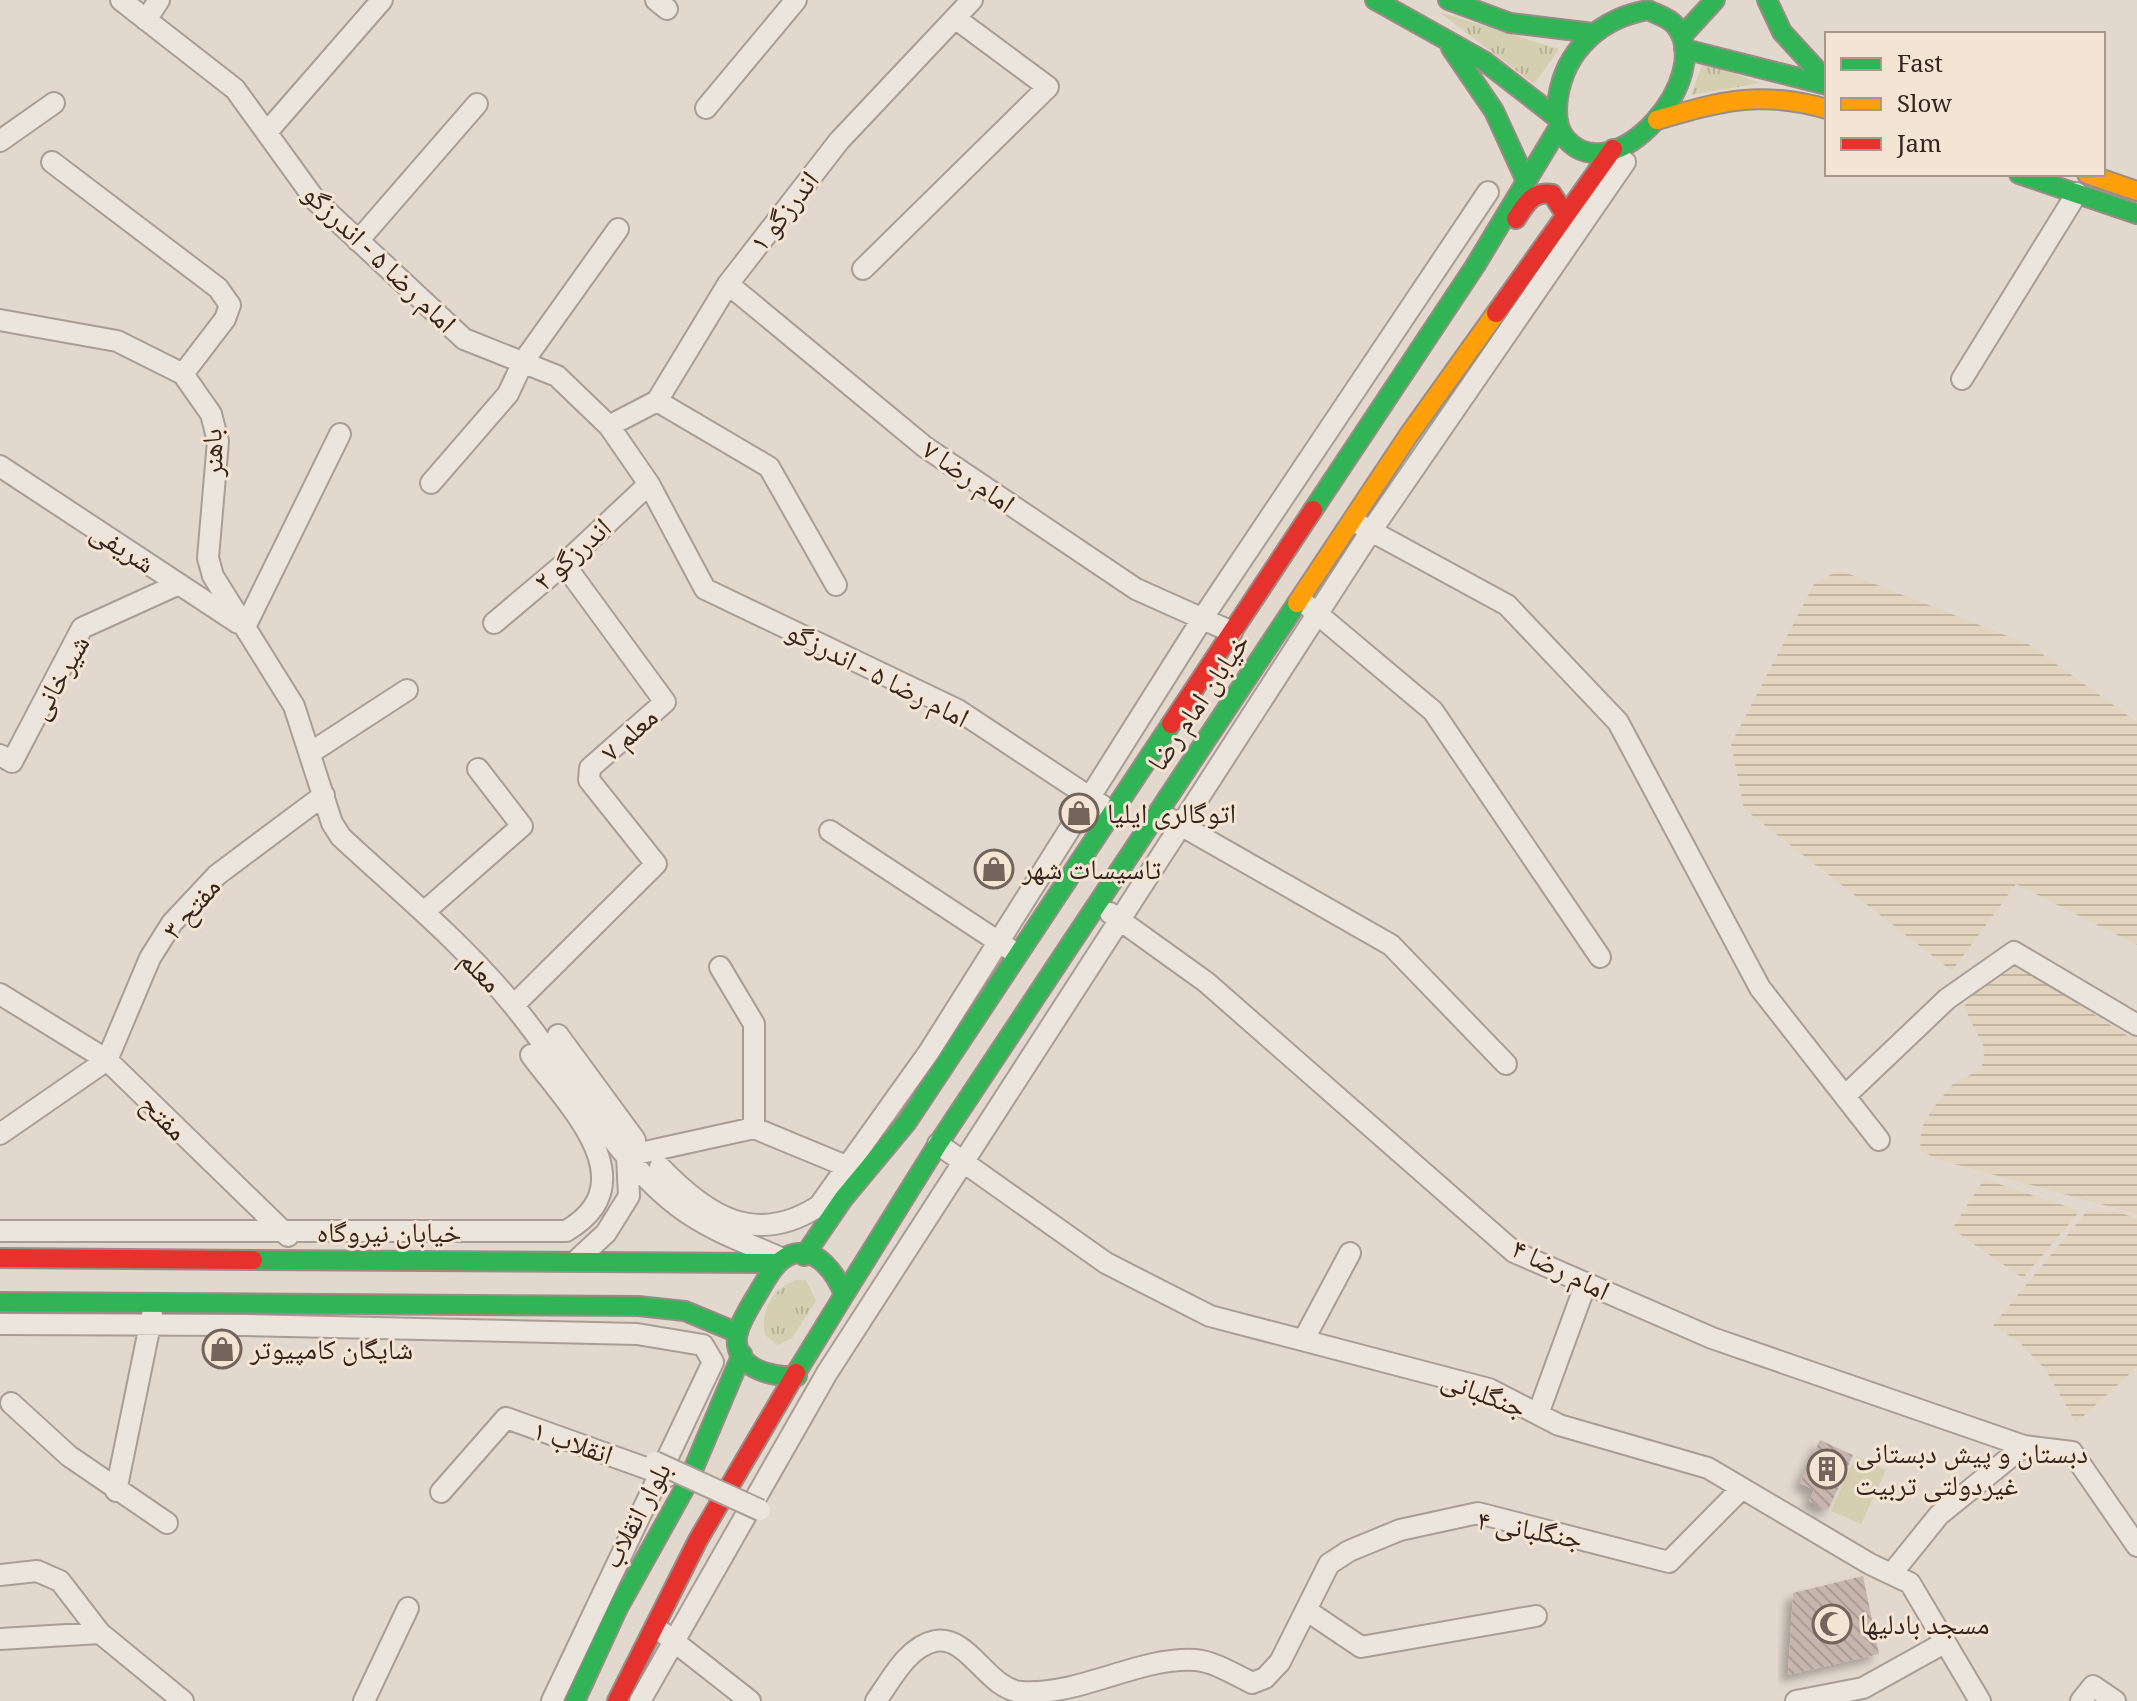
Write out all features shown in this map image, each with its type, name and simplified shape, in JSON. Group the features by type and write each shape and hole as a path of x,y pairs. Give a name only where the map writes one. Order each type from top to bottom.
{"main road":[{"path":"1375,0 1484,61 1558,122"},
{"path":"1448,0 1510,23 1593,33"},
{"path":"1637,0 1623,15 1582,43 1565,69 1557,94 1558,122 1565,138 1584,151 1619,155 1657,120 1679,86 1683,42 1715,0"},
{"path":"1767,0 1782,32 1825,81"},
{"path":"1404,15 1418,10 1423,4"},
{"path":"1623,15 1658,12 1671,19 1683,42 1825,82"},
{"path":"1443,38 1494,111 1526,181"},
{"path":"1657,120 1745,95 1796,99 1825,108"},
{"name":"خیابان امام رضا","path":"738,1333 788,1259 857,1174 907,1122 1475,266 1558,122"},
{"name":"خیابان امام رضا","path":"797,1376 938,1144 1352,520 1565,214 1619,155"},
{"path":"2025,176 2137,214"},
{"path":"2093,176 2137,191"},
{"path":"1475,266 1508,230 1531,196 1541,191 1552,194 1565,214"},
{"path":"857,1174 863,1193 873,1202 887,1206 900,1203"},
{"path":"788,1259 813,1256 828,1264 839,1278 844,1295"},
{"name":"خیابان نیروگاه","path":"0,1258 638,1262 788,1259"},
{"path":"638,1262 648,1276 648,1292 638,1306"},
{"path":"0,1302 638,1306 690,1312 738,1333 742,1354 756,1371 765,1375 797,1376"},
{"name":"بلوار انقلاب","path":"575,1701 618,1608 687,1484 742,1354"},
{"path":"617,1701 652,1624 752,1443 797,1376"},
{"path":"713,1422 726,1413 738,1415 752,1427 752,1443"}],"street":[{"name":"امام رضا ۵ - اندرزگو","path":"121,0 235,89 316,201 464,339 557,376 609,426 649,484 705,589 958,710 1113,812"},
{"path":"146,20 159,0"},
{"path":"267,132 382,0"},
{"path":"706,108 796,0"},
{"name":"اندرزگو ۱","path":"657,401 728,284 839,141 972,0"},
{"path":"1499,0 1510,23"},
{"path":"863,269 1048,87 955,18"},
{"path":"0,141 54,103"},
{"path":"358,241 477,104"},
{"path":"640,1701 672,1640 827,1373 1317,614 1619,155"},
{"path":"52,162 218,288 230,305 225,319 183,374"},
{"path":"660,1167 697,1200 736,1221 760,1228 796,1221 857,1174 929,1052 1092,799 1203,619 1488,192"},
{"path":"1962,379 2077,193"},
{"path":"431,483 508,394 523,362 618,229"},
{"name":"امام رضا ۷","path":"728,284 925,447 1136,589 1232,632"},
{"name":"باهنر","path":"0,320 117,341 183,374 211,414 218,441 208,558 213,576 245,627"},
{"path":"609,426 657,401 769,467 836,585"},
{"path":"245,627 340,434"},
{"name":"شریفی","path":"0,466 245,627"},
{"name":"اندرزگو ۲","path":"494,623 564,564 649,484"},
{"path":"1352,520 1507,605 1618,722 1760,988 1879,1140"},
{"name":"معلم ۷","path":"514,1005 656,864 589,780 590,768 665,702 564,564"},
{"name":"شیرخانی","path":"0,755 12,762 82,628 179,584"},
{"path":"1300,599 1433,711 1600,957"},
{"name":"معلم","path":"245,627 294,706 332,823 341,837 424,912 514,1005 680,1208 718,1231 788,1259"},
{"path":"310,753 407,690"},
{"path":"424,912 522,826 478,769"},
{"name":"مفتح ۳","path":"107,1060 150,958 172,923 217,875 324,795"},
{"path":"1158,812 1391,945 1506,1064"},
{"path":"830,831 1017,955"},
{"name":"امام رضا ۴","path":"1097,903 1206,982 1514,1252 1712,1338 2024,1446 2072,1452 2137,1546"},
{"path":"1845,1096 1947,999 2014,952 2137,1025"},
{"path":"720,967 754,1024 754,1128"},
{"name":"مفتح","path":"0,994 107,1060 314,1260"},
{"path":"558,1035 631,1148 629,1196 606,1233 577,1260"},
{"path":"0,1231 566,1231 579,1224 596,1207 603,1194 603,1167 586,1129 531,1055"},
{"path":"0,1134 107,1060"},
{"path":"631,1148 754,1128 857,1174"},
{"name":"جنگلبانی","path":"938,1144 1106,1263 1210,1316 1489,1389 1559,1425 1708,1468 1870,1564 1893,1572 1910,1583 1980,1701"},
{"path":"1304,1339 1350,1253"},
{"path":"1538,1414 1586,1283"},
{"path":"116,1491 155,1303"},
{"path":"0,1324 637,1334 703,1345 713,1362 657,1467 552,1701"},
{"path":"11,1403 69,1456 167,1523"},
{"name":"انقلاب ۱","path":"441,1492 506,1418 657,1467 687,1484"},
{"path":"1893,1572 1939,1515 2024,1446"},
{"path":"657,1467 760,1510"},
{"name":"جنگلبانی ۴","path":"876,1701 908,1657 936,1641 952,1642 999,1685 1020,1692 1112,1678 1164,1662 1199,1660 1252,1683 1265,1678 1280,1662 1329,1564 1349,1551 1400,1530 1478,1513 1669,1562 1742,1488"},
{"path":"0,1575 37,1571 60,1581 100,1633 183,1701"},
{"path":"364,1701 408,1608"},
{"path":"1306,1610 1361,1647 1536,1616"},
{"path":"652,1624 750,1701"},
{"path":"0,1639 100,1633"},
{"path":"1796,1701 1830,1698 1875,1683 1944,1643"},
{"path":"2081,1701 2093,1686 2115,1701"}],"shaded area":[{"path":"1839,570 2028,644 2137,722 2137,945 2016,884 1952,971 1744,809 1731,744 1814,584"},
{"path":"2012,962 2137,1042 2137,1214 1940,1160 1920,1151 1921,1129 1934,1107 1953,1084 1981,1069 1985,1049 1964,1007 1985,978"},
{"path":"1984,1179 2080,1211 2023,1278 1952,1229"},
{"path":"2087,1211 2119,1212 2137,1219 2137,1367 2076,1423 2045,1369 2020,1343 1993,1325"}],"green space":[{"path":"1439,12 1559,49 1534,84"},
{"path":"1703,63 1761,83 1691,95"},
{"path":"796,1280 806,1280 816,1301 792,1338 778,1345 765,1335 764,1317 775,1294"},
{"path":"1856,1456 1886,1470 1861,1524 1831,1511"}],"building":[{"name":"دبستان و پیش دبستانی غیردولتی تربیت","path":"1820,1440 1853,1455 1828,1510 1809,1501 1814,1490 1800,1483"},
{"name":"مسجد بادلیها","path":"1863,1576 1879,1654 1788,1675 1793,1593"}],"traffic: fast":[{"path":"1375,0 1484,61 1556,117"},
{"path":"1448,0 1510,23 1593,33"},
{"path":"1682,36 1715,0"},
{"path":"1767,0 1782,32 1825,79"},
{"path":"1648,10 1675,25 1684,47 1682,72 1672,98 1654,122 1633,141 1609,152 1586,152 1566,139 1559,124 1558,98 1562,80 1577,51 1601,28 1648,10"},
{"path":"1451,48 1494,111 1526,181"},
{"path":"1684,49 1825,84"},
{"path":"1313,510 1475,266 1559,127"},
{"path":"2025,176 2137,214"},
{"path":"844,1295 938,1144 1297,603"},
{"path":"804,1256 843,1199 907,1122 1171,724"},
{"path":"796,1373 844,1295 824,1263 808,1254 799,1253 785,1258 771,1271 742,1322 737,1344 740,1354 754,1368 776,1375 797,1376"},
{"path":"253,1260 778,1263"},
{"path":"0,1302 638,1306 685,1311 738,1333"},
{"path":"575,1701 618,1608 687,1484 742,1354"}],"traffic: slow":[{"path":"1657,120 1741,100 1782,100 1825,108"},
{"path":"2093,176 2137,191"},
{"path":"1297,603 1408,436 1496,313"}],"traffic: jam":[{"path":"1496,313 1613,149"},
{"path":"1516,219 1530,200 1545,194 1552,194 1565,214"},
{"path":"1171,724 1313,510"},
{"path":"0,1258 253,1260"},
{"path":"617,1701 698,1540 796,1373"}],"place":[{"name":"اتوگالری ایلیا","path":"1079,813"},
{"name":"تاسیسات شهر","path":"994,869"},
{"name":"شایگان کامپیوتر","path":"222,1349"},
{"name":"دبستان و پیش دبستانی غیردولتی تربیت","path":"1827,1469"},
{"name":"مسجد بادلیها","path":"1832,1624"}]}
